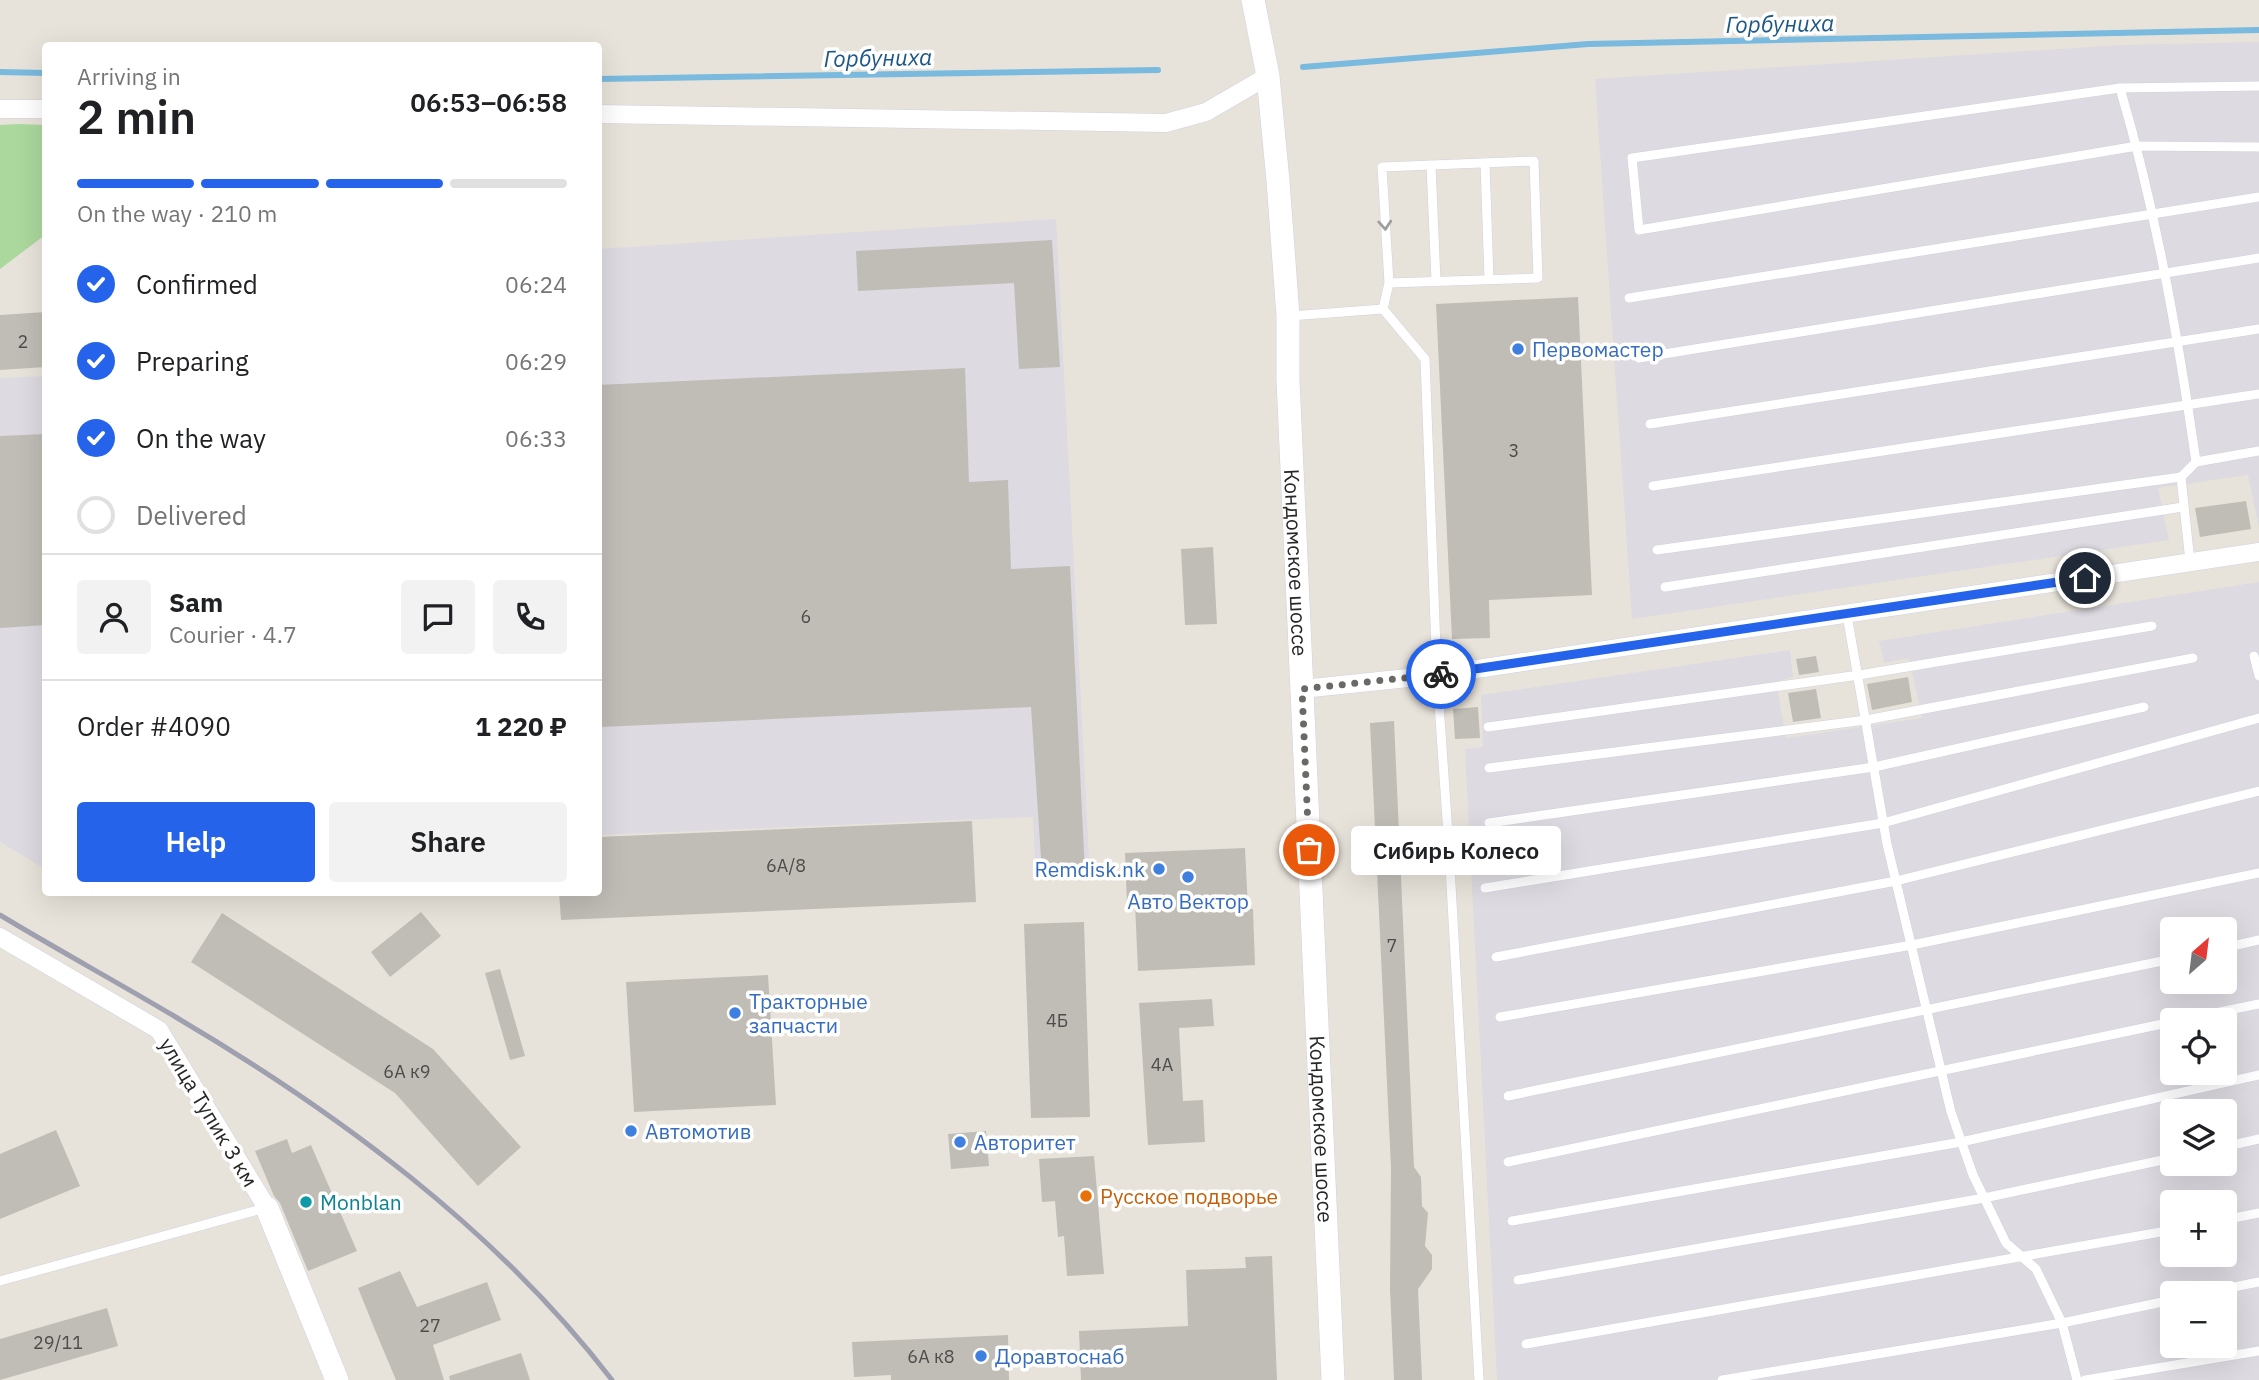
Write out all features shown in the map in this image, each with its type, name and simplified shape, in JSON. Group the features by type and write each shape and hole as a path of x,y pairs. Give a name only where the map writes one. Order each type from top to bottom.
{"street":[{"name":"Кондомское шоссе","path":"1253,0 1268,76 1288,316 1288,380 1334,1380"},
{"path":"602,114 1166,123 1206,112 1268,76"},
{"path":"0,109 42,109"},
{"path":"1302,689 1437,674 2259,552"},
{"name":"улица Тупик 3 км","path":"0,937 159,1030 267,1208"},
{"path":"267,1208 337,1380"}],"lane":[{"path":"2259,86 2120,88 1632,158 1639,230 2137,146 2259,147"},
{"path":"2120,88 2137,146 2166,272 2196,462"},
{"path":"1383,309 1389,283 1382,167 1534,161 1538,278 1389,283"},
{"path":"1485,163 1489,279"},
{"path":"1431,165 1436,281"},
{"path":"1629,298 2259,197"},
{"path":"1639,358 2259,258"},
{"path":"1288,316 1383,309"},
{"path":"1383,309 1425,359 1437,674 1479,1380"},
{"path":"1650,424 2259,330"},
{"path":"1653,486 2259,394"},
{"path":"1657,550 2182,477 2196,462 2259,451"},
{"path":"2182,477 2190,562"},
{"path":"1665,587 2183,507"},
{"path":"1847,615 1883,823 1951,1112 1973,1175 2006,1243 2036,1269 2062,1323 2077,1380"},
{"path":"1488,727 1859,674 2152,626"},
{"path":"2255,656 2259,676"},
{"path":"1489,768 1866,720 2193,658"},
{"path":"1489,823 1874,766 2144,707"},
{"path":"1485,888 1883,823 2259,718"},
{"path":"1496,957 1896,881 2259,791"},
{"path":"1500,1017 1912,945 2259,873"},
{"path":"2237,944 2259,940"},
{"path":"1508,1096 2160,962"},
{"path":"2237,1008 2259,1004"},
{"path":"1508,1162 2160,1024"},
{"path":"1511,1221 1961,1142 2259,1075"},
{"path":"2237,1144 2259,1139"},
{"path":"1518,1280 1984,1198 2160,1161"},
{"path":"0,1281 267,1208"},
{"path":"2237,1217 2259,1213"},
{"path":"1526,1344 2160,1232"},
{"path":"2237,1286 2259,1282"},
{"path":"1722,1380 2062,1323 2160,1303"},
{"path":"2085,1380 2259,1351"}],"shaded area":[{"path":"2259,42 2259,527 2248,475 2158,488 2169,540 1632,619 1595,79 2121,45"},
{"path":"1056,219 1090,877 1036,878 1033,817 602,835 602,249"},
{"path":"42,376 42,867 0,842 0,378"},
{"path":"2259,582 2259,1380 1497,1380 1465,749 1483,747 1481,695 1790,650 1793,677 1776,682 1786,738 1922,718 1909,658 1884,663 1879,641"}],"green space":[{"path":"0,125 42,125 42,237 0,269"}],"building":[{"path":"1052,240 1060,367 1019,369 1014,283 858,291 856,251"},
{"path":"1578,297 1592,595 1489,600 1490,638 1452,639 1436,304"},
{"path":"42,312 42,367 0,370 0,315"},
{"path":"965,368 969,482 1008,480 1011,569 1070,566 1085,873 1042,873 1031,707 602,727 602,385"},
{"path":"42,434 42,625 0,628 0,436"},
{"path":"2246,501 2251,529 2200,537 2195,508"},
{"path":"1213,547 1217,624 1185,625 1181,549"},
{"path":"1816,656 1819,672 1799,675 1796,659"},
{"path":"1908,677 1912,702 1872,710 1867,684"},
{"path":"1816,689 1821,718 1793,722 1788,693"},
{"path":"1478,707 1480,738 1455,739 1453,709"},
{"path":"1394,721 1414,1167 1421,1177 1422,1206 1428,1213 1425,1246 1432,1255 1432,1269 1418,1289 1422,1380 1394,1380 1390,1290 1391,1168 1370,723"},
{"path":"972,821 976,902 561,920 559,896 602,896 602,837"},
{"path":"1245,848 1248,909 1253,909 1255,965 1138,971 1135,904 1127,905 1125,853"},
{"path":"421,912 441,936 390,977 371,952"},
{"path":"222,913 433,1049 521,1147 478,1186 395,1093 191,962"},
{"path":"1084,922 1090,1117 1031,1118 1024,924"},
{"path":"500,969 525,1056 510,1060 485,973"},
{"path":"768,975 776,1105 634,1112 626,982"},
{"path":"1212,999 1214,1026 1179,1028 1183,1101 1203,1100 1205,1142 1148,1145 1139,1003"},
{"path":"56,1130 80,1186 0,1219 0,1154"},
{"path":"986,1131 989,1166 951,1169 948,1134"},
{"name":"Monblan","path":"287,1139 292,1153 311,1145 357,1251 308,1271 255,1151"},
{"path":"1094,1156 1104,1274 1067,1276 1064,1236 1058,1237 1055,1201 1042,1202 1039,1159"},
{"path":"1272,1256 1277,1380 1081,1380 1079,1331 1188,1326 1186,1270 1246,1268 1245,1257"},
{"path":"400,1271 417,1307 487,1282 501,1320 433,1345 444,1380 396,1380 358,1288"},
{"path":"107,1308 118,1346 0,1380 0,1339"},
{"path":"1008,1335 1009,1380 891,1380 891,1375 854,1377 852,1342"},
{"path":"521,1353 530,1380 450,1380 449,1376"}],"waterway":[{"name":"Горбуниха","path":"1303,67 1588,44 2259,30"},
{"name":"Горбуниха","path":"602,79 1158,70"},
{"name":"Горбуниха","path":"0,72 42,73"}],"railway":[{"path":"0,915 235,1053 295,1092 411,1177 518,1273 567,1325 612,1380"}],"way so far":[{"path":"1309,850 1302,689 1441,674"}],"place":[{"name":"Первомастер","path":"1518,349"},
{"name":"Сибирь Колесо","path":"1309,850"},
{"name":"Remdisk.nk","path":"1159,869"},
{"name":"Авто Вектор","path":"1188,877"},
{"name":"Тракторные запчасти","path":"735,1013"},
{"name":"Автомотив","path":"631,1131"},
{"name":"Авторитет","path":"960,1142"},
{"name":"Русское подворье","path":"1086,1196"},
{"name":"Monblan","path":"306,1202"},
{"name":"Доравтоснаб","path":"981,1356"}],"route":[{"path":"1441,674 2085,578"}]}
